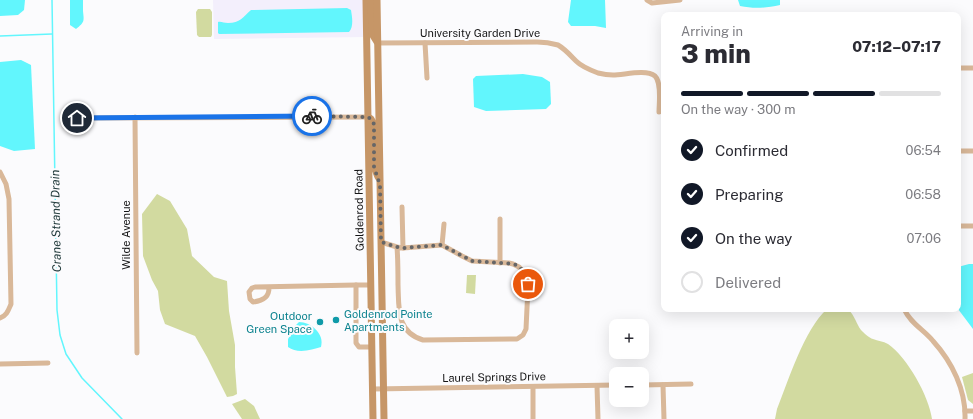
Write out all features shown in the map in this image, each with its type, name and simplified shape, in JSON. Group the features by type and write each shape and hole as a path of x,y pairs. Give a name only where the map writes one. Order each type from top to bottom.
{"main road":[{"name":"Goldenrod Road","path":"366,0 374,419"},
{"path":"371,0 372,34 378,43"},
{"name":"Goldenrod Road","path":"377,0 384,419"},
{"path":"368,117 374,124 374,167 380,185"},
{"path":"369,176 374,190 374,234 381,242"}],"street":[{"path":"647,0 652,3 680,0"},
{"name":"University Garden Drive","path":"378,43 537,42 554,44 559,46 587,69 599,73 613,75 647,73 654,76 659,86 660,112"},
{"path":"425,43 427,78"},
{"path":"961,68 973,68"},
{"name":"Wilde Avenue","path":"135,117 137,353"},
{"path":"77,118 368,117"},
{"path":"961,151 973,151"},
{"path":"0,172 6,184 9,199 10,304 5,316 0,318"},
{"path":"381,242 400,247 442,245 472,261 509,263 516,265 522,270 527,278 528,287 526,329 523,335 517,339 423,340 418,339 407,330 403,324 399,312 398,259 400,247 402,207"},
{"path":"500,219 500,263"},
{"path":"442,245 444,224"},
{"path":"961,226 973,226"},
{"path":"269,288 371,285"},
{"path":"356,286 356,343 359,347 372,347"},
{"path":"906,312 913,324 932,340 945,356 956,374 965,411 965,419"},
{"path":"0,364 48,363"},
{"path":"649,385 691,384"},
{"name":"Laurel Springs Drive","path":"373,389 609,385"},
{"path":"663,385 664,419"},
{"path":"533,386 533,419"},
{"path":"597,386 598,419"},
{"path":"965,411 973,410"}],"shaded area":[{"path":"213,0 365,0 365,37 214,39"}],"green space":[{"path":"198,9 210,9 212,12 211,37 199,37 197,35 196,12"},
{"path":"157,194 170,201 187,229 192,256 214,277 227,281 229,311 235,345 237,394 233,396 227,397 195,336 165,324 160,310 158,291 143,256 142,214"},
{"path":"467,275 476,275 475,294 466,293"},
{"path":"824,312 850,312 865,334 871,338 888,344 895,350 909,367 922,389 927,399 932,419 775,419 777,409 804,342"},
{"path":"973,373 973,404 968,400 962,377"},
{"path":"245,399 254,406 260,419 242,419 232,404"}],"water":[{"path":"0,0 25,0 24,10 18,15 0,16"},
{"path":"70,0 83,0 84,17 81,25 76,29 70,25"},
{"path":"571,0 605,0 606,28 595,26 571,26 568,22"},
{"path":"738,0 780,0 780,5 750,8 740,6"},
{"path":"347,8 351,10 352,18 352,27 349,32 218,33 218,22 236,22 251,10"},
{"path":"21,60 31,65 35,149 14,151 0,146 0,62"},
{"path":"523,74 542,77 550,82 551,104 546,109 486,111 474,107 473,79 476,76"},
{"path":"973,264 973,329 960,312 961,266"},
{"path":"299,322 312,326 319,333 322,342 321,347 300,351 288,347 288,339 293,328"}],"waterway":[{"name":"Crane Strand Drain","path":"52,0 57,310 60,335 66,354 82,378 122,419"},
{"path":"0,36 52,34"}],"way so far":[{"path":"312,116 368,117 374,124 374,167 380,185 381,242 403,248 442,245 472,261 514,264 526,275 528,284"}],"place":[{"name":"Goldenrod Pointe Apartments","path":"336,320"},
{"name":"Outdoor Green Space","path":"320,322"}],"route":[{"path":"77,118 312,116"}]}
